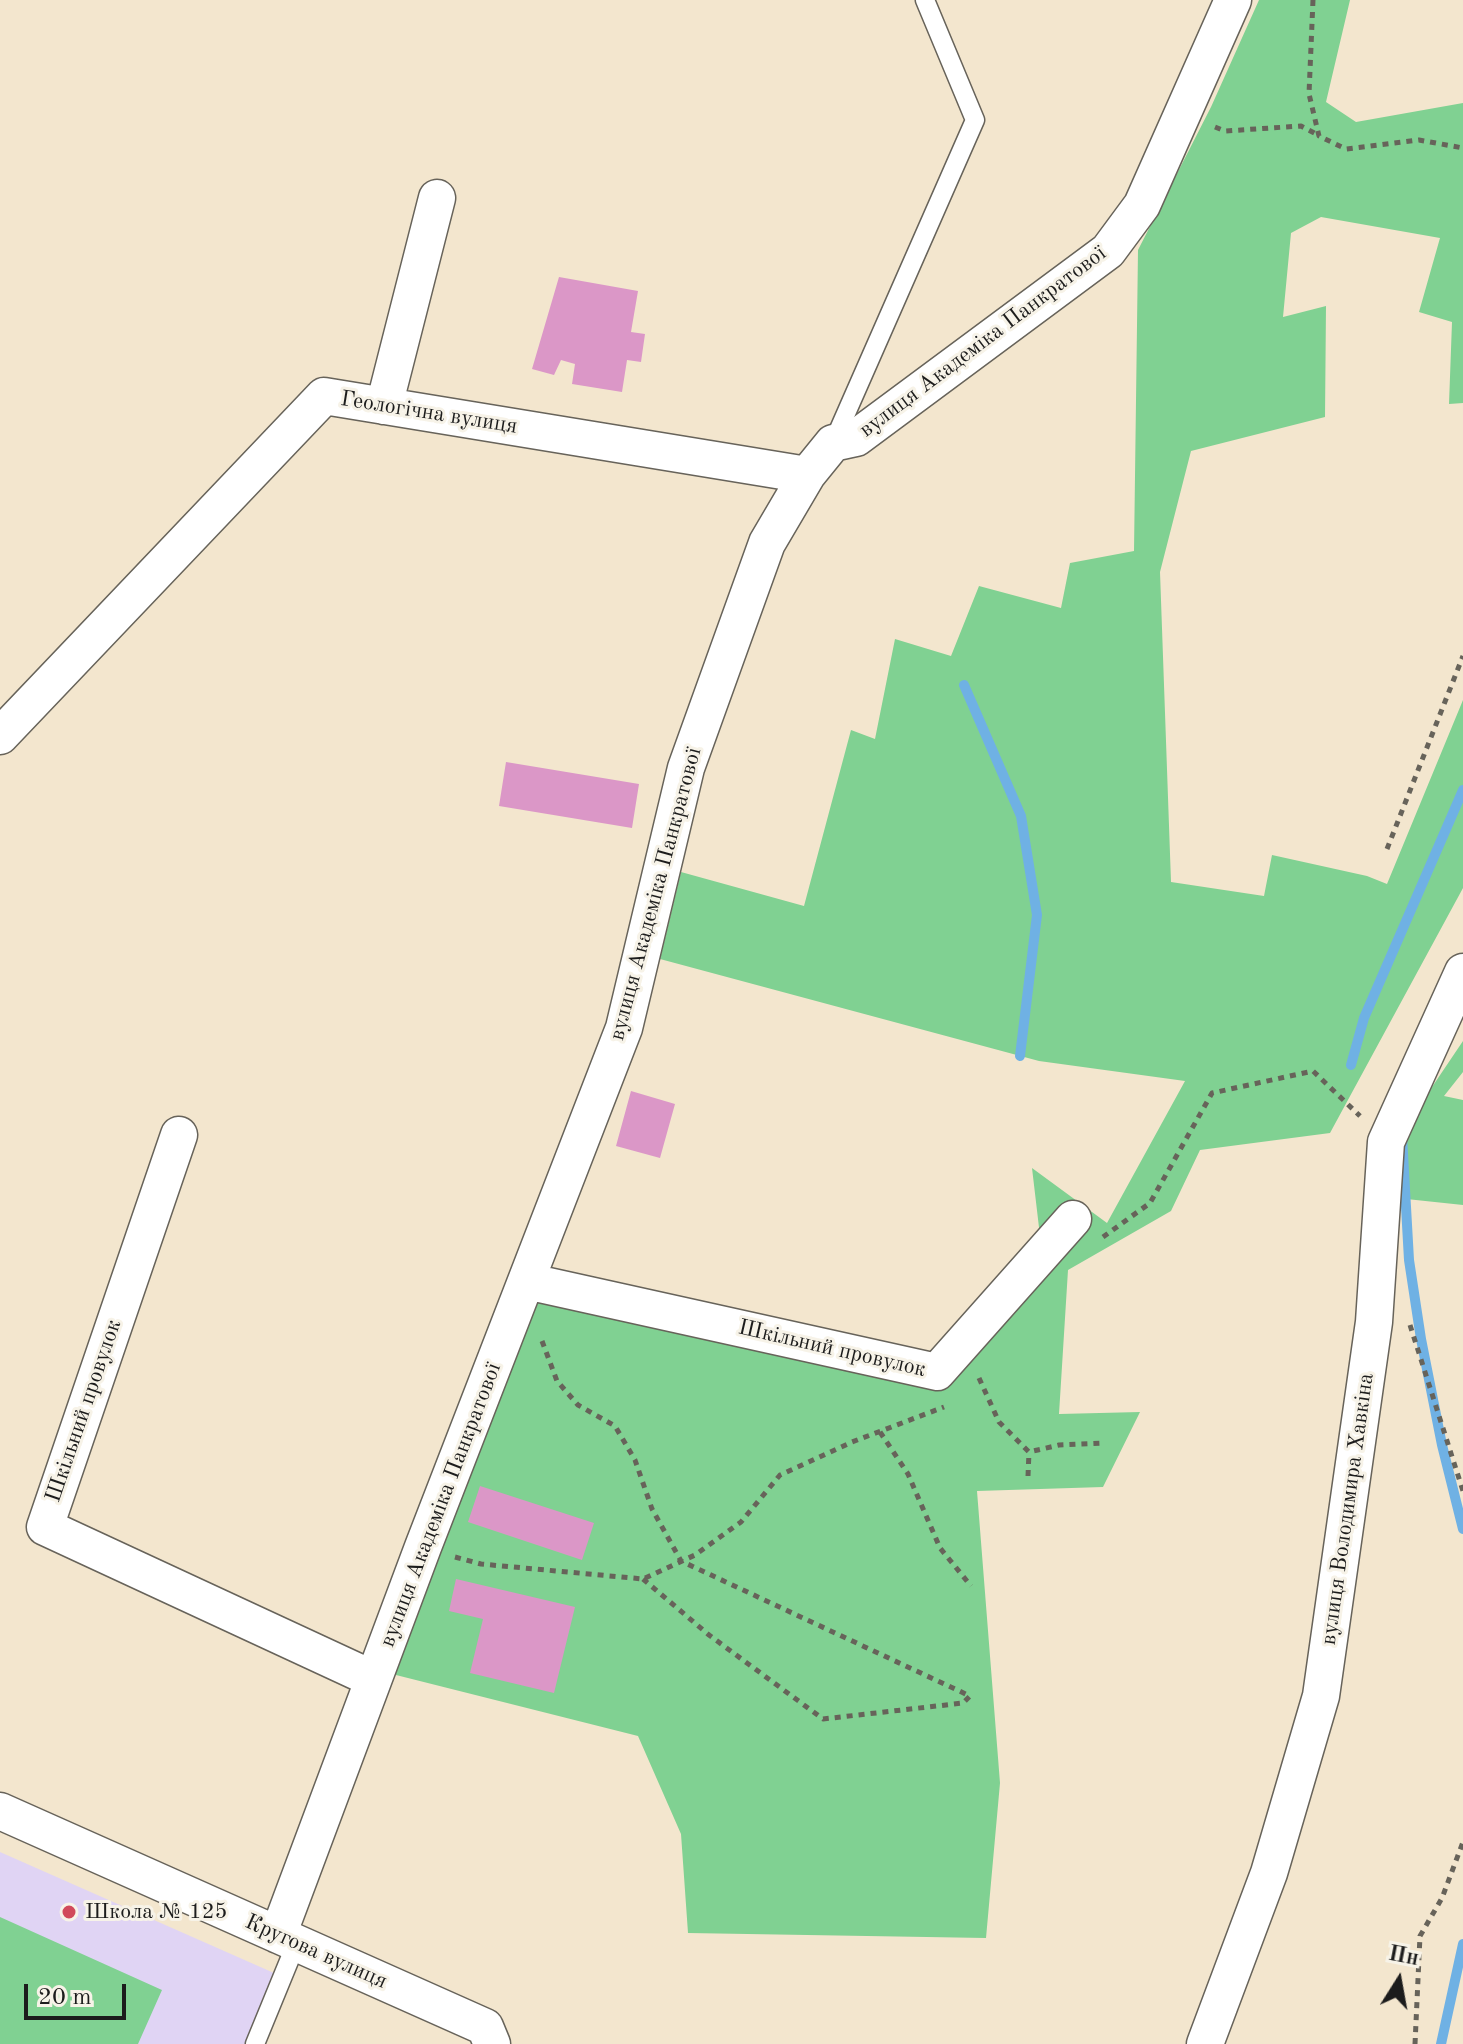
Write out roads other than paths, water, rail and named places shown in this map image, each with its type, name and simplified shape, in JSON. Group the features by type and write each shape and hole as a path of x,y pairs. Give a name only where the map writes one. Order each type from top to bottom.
{"street":[{"name":"вулиця Академіка Панкратової","path":"287,1939 373,1679 624,1028 686,768 767,543 807,475 833,443 856,438 1108,251 1142,205 1233,0"},
{"path":"384,406 437,198"},
{"name":"Геологічна вулиця","path":"0,736 324,396 807,475"},
{"name":"вулиця Володимира Хавкіна","path":"1205,2044 1269,1873 1321,1696 1374,1322 1386,1142 1463,972"},
{"name":"Шкільний провулок","path":"179,1135 45,1527 373,1679"},
{"name":"Шкільний провулок","path":"526,1281 937,1372 1073,1219"},
{"name":"Кругова вулиця","path":"0,1811 485,2027 492,2044"}],"lane":[{"path":"833,443 975,120 925,0"},
{"path":"255,2044 287,1939"}],"waterway":[{"path":"964,685 1021,816 1037,915 1020,1056"},
{"path":"1351,1065 1364,1018 1463,790"},
{"path":"1402,1136 1409,1260 1421,1339 1463,1529"},
{"path":"1441,2044 1463,1944"}],"place":[{"name":"Школа № 125","path":"69,1912"}]}
